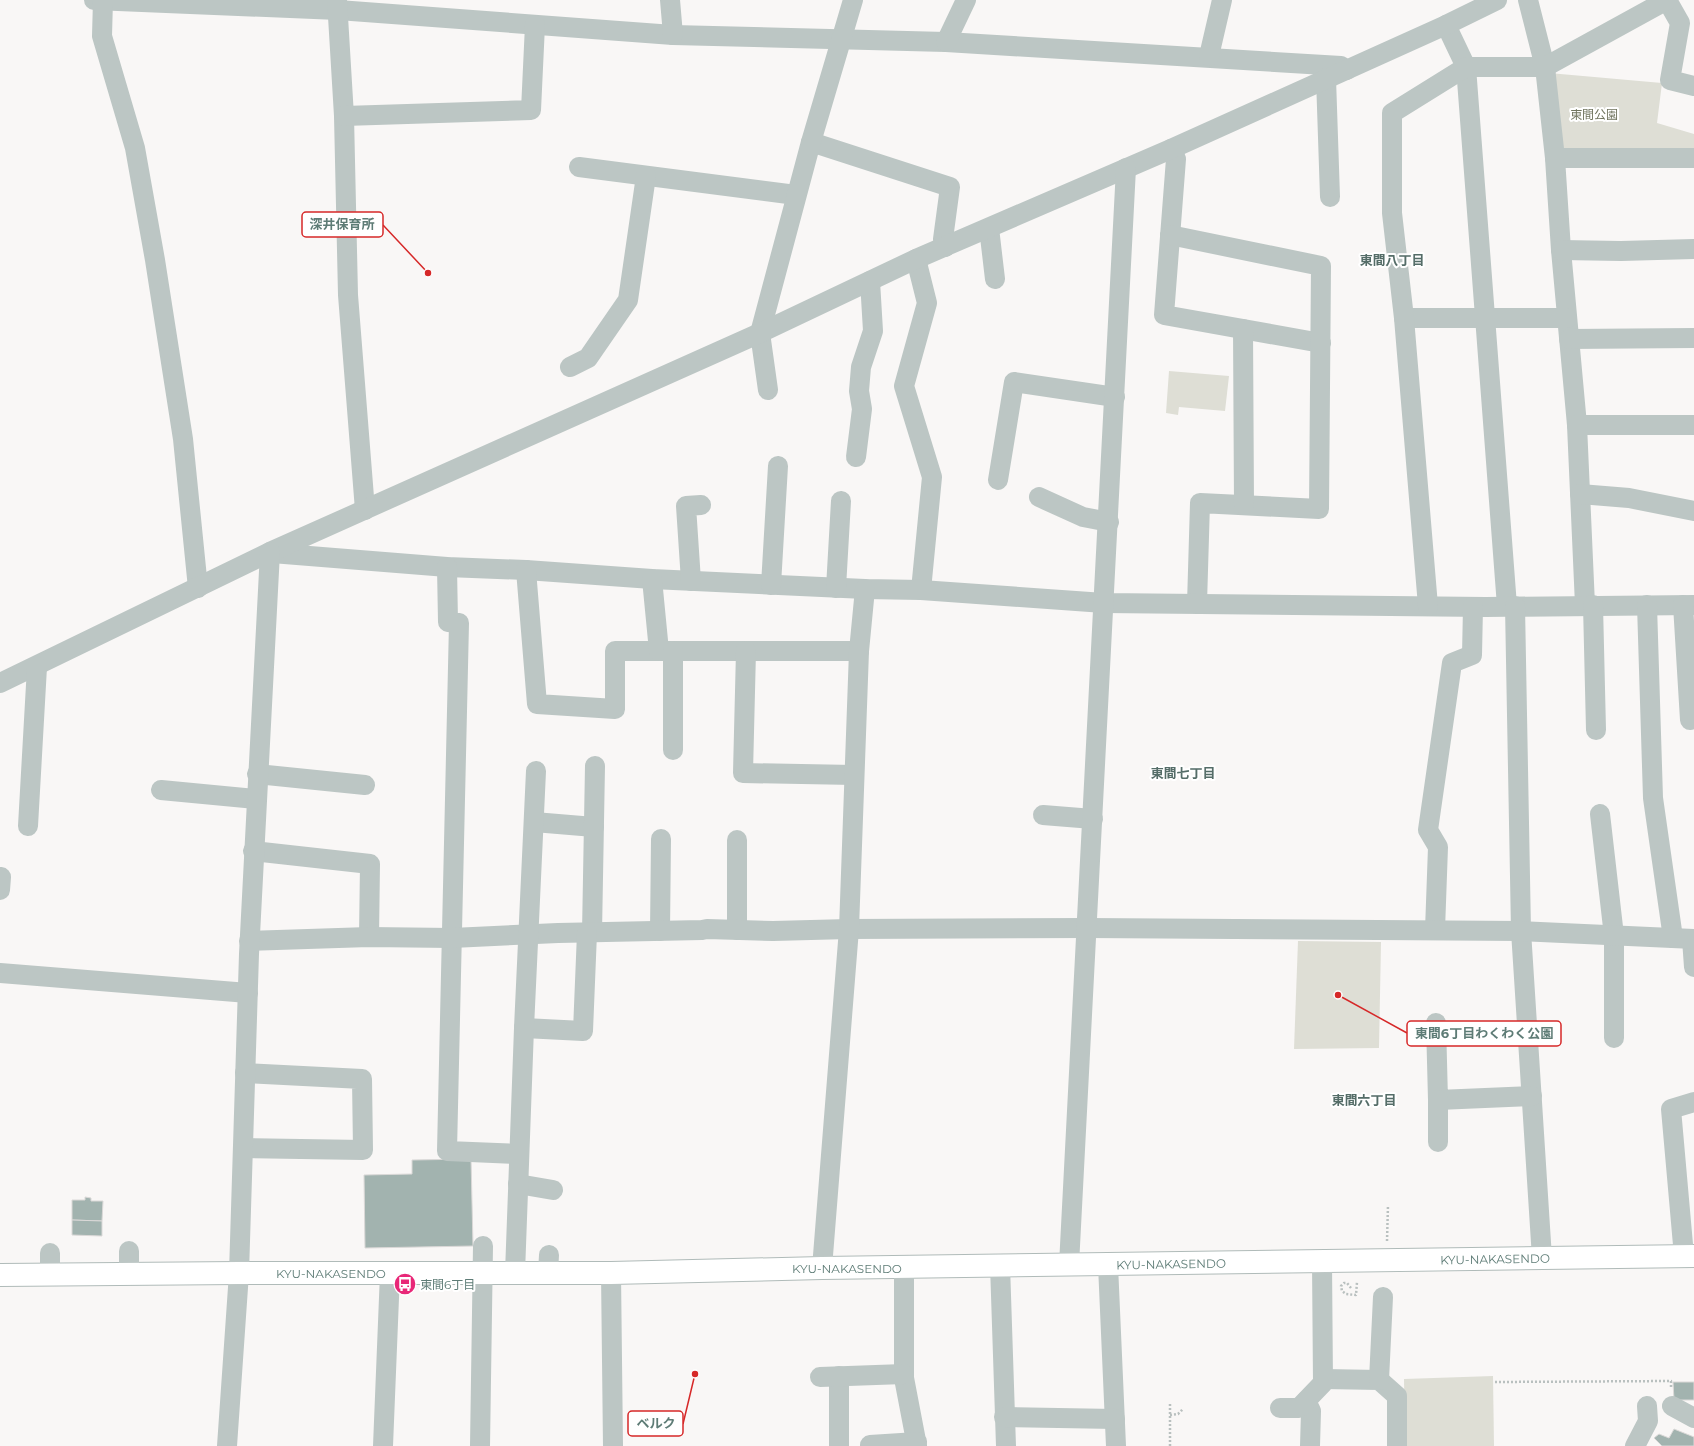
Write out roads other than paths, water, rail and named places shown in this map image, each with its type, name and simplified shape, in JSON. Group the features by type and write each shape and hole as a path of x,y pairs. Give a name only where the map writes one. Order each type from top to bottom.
{"main road":[{"name":"KYU-NAKASENDO","path":"0,1275 50,1264 129,1274 515,1273 549,1264 611,1273 1000,1265 1108,1265 1689,1256"}],"street":[{"path":"94,0 337,5 535,26 673,35 946,42 1209,56 1342,66 1347,70"},
{"path":"103,0 102,36 135,148 157,276 183,439 198,588"},
{"path":"670,0 673,35"},
{"path":"768,390 760,333 811,142 853,0"},
{"path":"946,42 966,0"},
{"path":"1209,56 1222,0"},
{"path":"0,683 37,667 270,552 760,333 916,259 1171,149 1326,78 1347,70 1497,0"},
{"path":"1528,0 1545,67 1555,158 1561,250 1577,426 1580,494 1589,605 1596,730"},
{"path":"1428,606 1404,318 1392,213 1392,112 1466,67 1545,67 1667,0 1680,23 1670,80 1694,86"},
{"path":"337,5 344,116 348,294 364,510"},
{"path":"1446,25 1466,67 1511,606 1521,930 1542,1258"},
{"path":"344,116 531,110 535,26"},
{"path":"1326,78 1330,197"},
{"path":"811,142 950,187 943,239 945,247"},
{"path":"1171,149 1176,160 1164,315 1321,343"},
{"path":"1555,158 1694,158"},
{"path":"579,167 796,196"},
{"path":"1069,1265 1109,522 1126,168"},
{"path":"570,367 588,358 628,300 646,176"},
{"path":"989,228 995,279"},
{"path":"1170,235 1321,266 1318,509 1200,503 1197,604"},
{"path":"1561,250 1621,251 1694,247"},
{"path":"916,259 927,303 904,386 932,477 922,590"},
{"path":"856,457 862,408 859,391 861,367 873,331 870,281"},
{"path":"1404,318 1567,318"},
{"path":"1243,329 1244,505"},
{"path":"1569,339 1694,338"},
{"path":"998,480 1014,382 1115,397"},
{"path":"1577,426 1694,425"},
{"path":"771,584 778,466"},
{"path":"1580,494 1629,498 1694,511"},
{"path":"1039,497 1083,517 1109,522"},
{"path":"836,588 841,501"},
{"path":"691,581 686,506 701,505"},
{"path":"270,552 447,567 526,570 691,581 836,588 922,590 1104,603 1428,606 1688,605 1690,720"},
{"path":"227,1446 239,1273 249,941 270,552"},
{"path":"447,567 448,622 459,623 447,1151 519,1154"},
{"path":"526,570 537,704 614,709 615,651 859,651"},
{"path":"652,579 666,651 673,750"},
{"path":"822,1268 849,928 859,651 865,589"},
{"path":"1647,605 1653,798 1694,967"},
{"path":"1435,930 1438,847 1428,830 1452,663 1472,655 1473,606"},
{"path":"746,651 743,773 854,776"},
{"path":"28,826 37,667"},
{"path":"524,1028 583,1031 590,933 595,766"},
{"path":"515,1273 524,1028 536,771"},
{"path":"258,774 365,785"},
{"path":"162,790 256,799"},
{"path":"1600,814 1614,936 1614,1038"},
{"path":"1043,815 1093,819"},
{"path":"534,822 594,827"},
{"path":"660,931 661,839"},
{"path":"737,840 737,930"},
{"path":"254,850 370,864 369,937"},
{"path":"249,941 369,937 452,938 528,934 707,929 773,931 849,928 1521,930 1686,939"},
{"path":"0,973 248,993"},
{"path":"1436,1023 1438,1142"},
{"path":"243,1148 363,1150 362,1079 245,1073"},
{"path":"1438,1100 1532,1096"},
{"path":"1689,1256 1671,1109 1694,1102"},
{"path":"518,1184 553,1190"},
{"path":"480,1446 483,1246"},
{"path":"129,1252 129,1274"},
{"path":"1280,1408 1299,1408 1324,1384 1322,1262"},
{"path":"1000,1265 1006,1446"},
{"path":"1108,1265 1116,1446"},
{"path":"870,1445 917,1444 904,1374 904,1268"},
{"path":"383,1446 390,1273"},
{"path":"611,1273 612,1446"},
{"path":"1379,1380 1383,1297"},
{"path":"839,1446 830,1376 904,1374"},
{"path":"1324,1379 1379,1380 1397,1396 1397,1446"},
{"path":"1306,1401 1311,1411 1310,1446"},
{"path":"1635,1446 1648,1421 1647,1406"},
{"path":"1672,1406 1694,1418"},
{"path":"1004,1417 1115,1419"}],"place":[{"name":"深井保育所","path":"428,273"},
{"name":"東間6丁目わくわく公園","path":"1338,995"},
{"name":"東間6丁目","path":"405,1284"},
{"name":"ベルク","path":"695,1374"}],"district":[{"name":"東間八丁目","path":"1392,260"},
{"name":"東間七丁目","path":"1183,773"},
{"name":"東間六丁目","path":"1364,1100"}],"park label":[{"name":"東間公園","path":"1594,114"}]}
